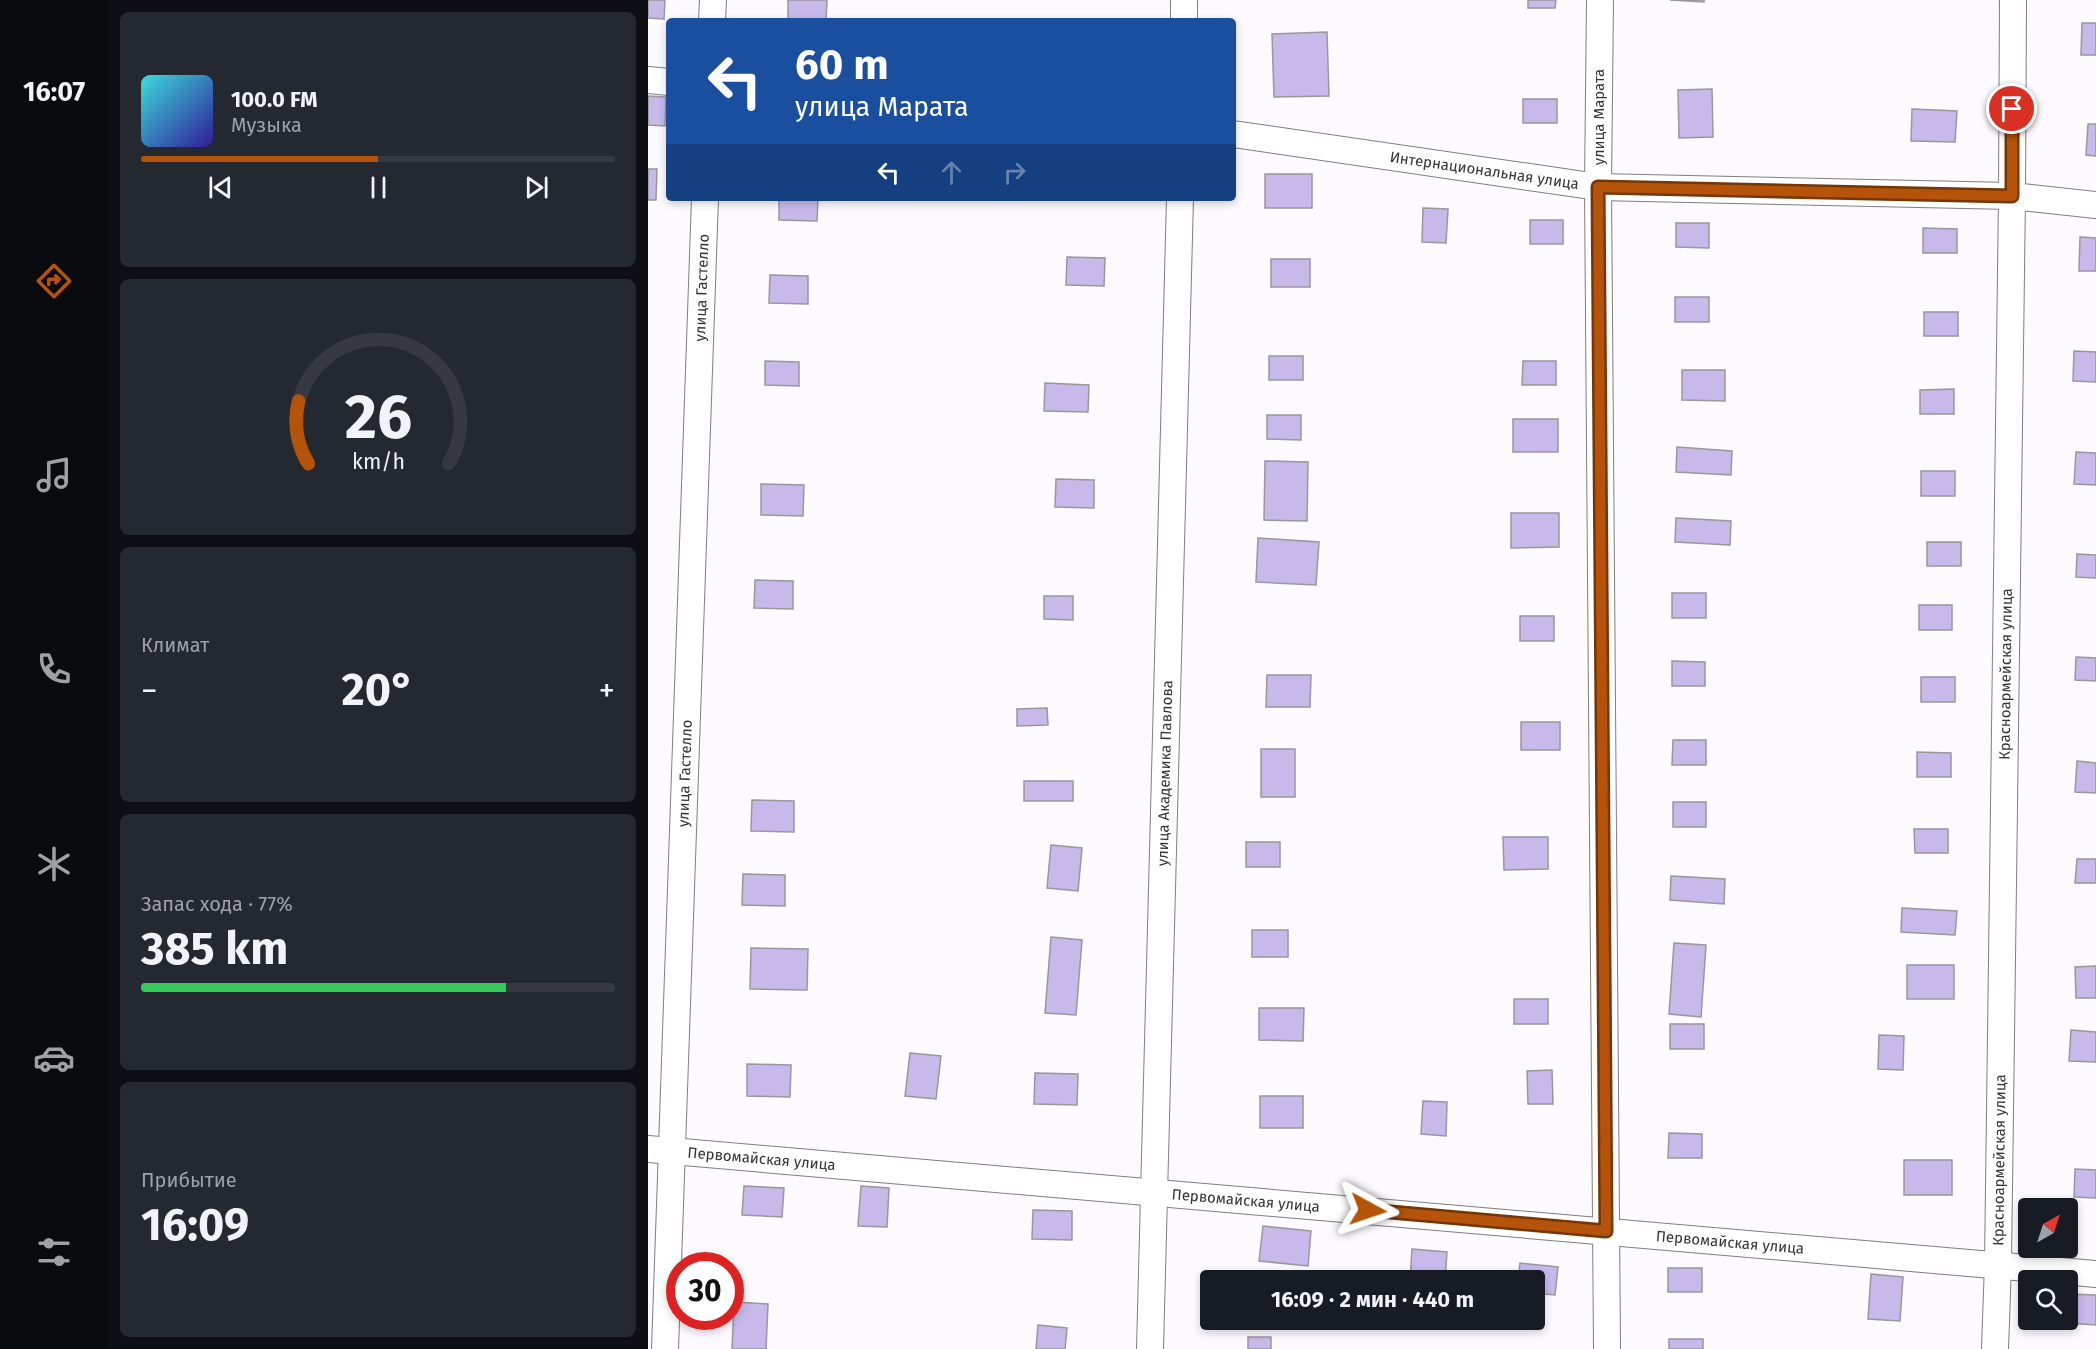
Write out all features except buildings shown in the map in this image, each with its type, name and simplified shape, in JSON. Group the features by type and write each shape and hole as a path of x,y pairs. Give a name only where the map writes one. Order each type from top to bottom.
{"street":[{"path":"712,18 713,0"},
{"path":"1184,0 1184,18"},
{"name":"улица Марата","path":"1600,0 1598,187 1607,1349"},
{"name":"Красноармейская улица","path":"1995,1349 1998,1264 2013,0"},
{"path":"648,80 666,82"},
{"name":"Интернациональная улица","path":"1236,134 1598,187 2012,196 2096,205"},
{"name":"улица Гастелло","path":"665,1349 660,1150 705,201"},
{"name":"улица Академика Павлова","path":"1150,1349 1180,201"},
{"name":"Первомайская улица","path":"660,1150 2096,1274"}],"route":[{"path":"1368,1210 1606,1231 1598,187 2012,196 2012,109"}]}
